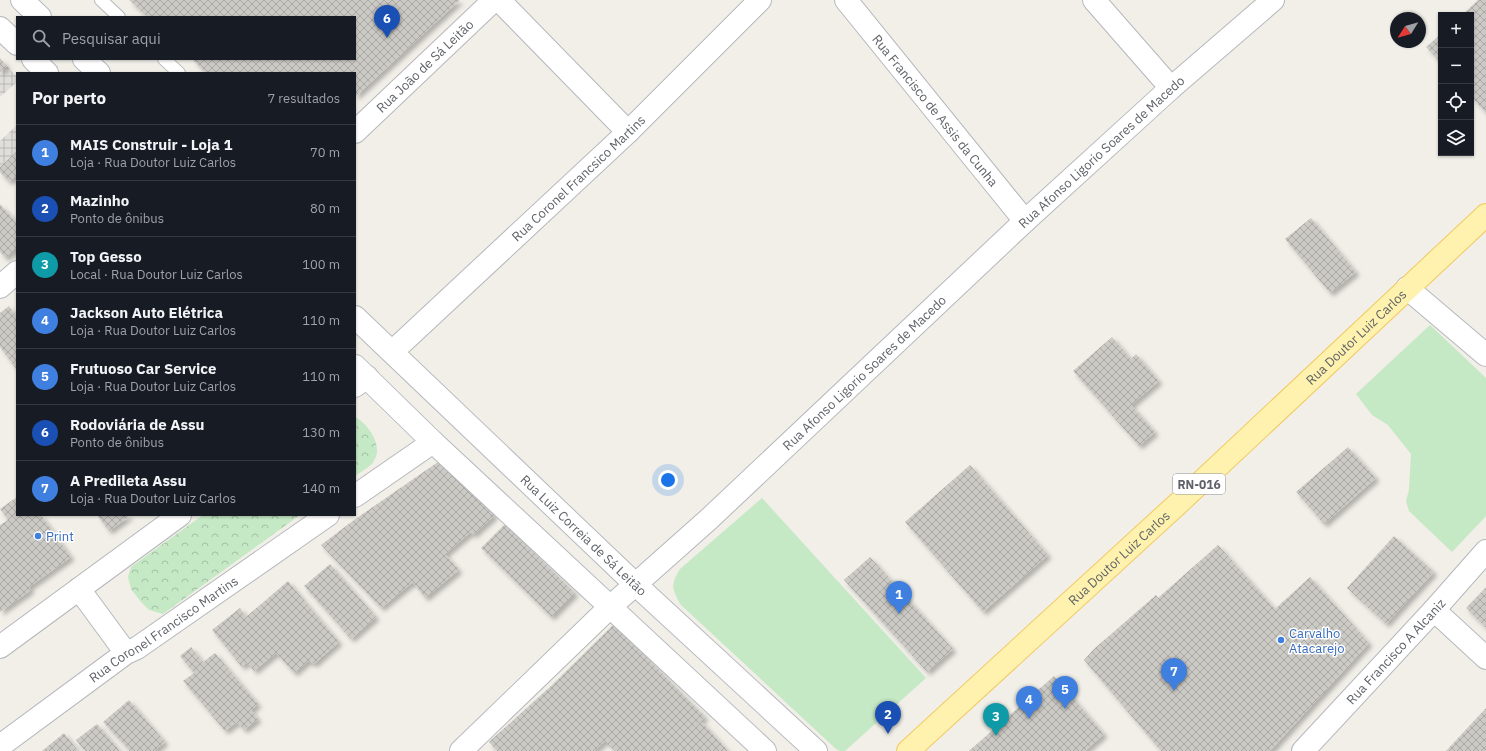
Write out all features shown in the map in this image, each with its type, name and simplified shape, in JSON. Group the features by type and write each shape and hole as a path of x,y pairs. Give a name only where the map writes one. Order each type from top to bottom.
{"main road":[{"name":"Rua Doutor Luiz Carlos","path":"908,751 1183,499 1486,215"}],"street":[{"path":"22,0 39,16"},
{"name":"Rua João de Sá Leitão","path":"356,131 494,0"},
{"path":"499,0 628,132"},
{"name":"Rua Coronel Francsico Martins","path":"392,352 628,132 760,0"},
{"name":"Rua Francisco de Assis da Cunha","path":"846,0 1025,221"},
{"path":"1094,0 1171,88"},
{"name":"Rua Afonso Ligorio Soares de Macedo","path":"461,751 610,607 715,514 1025,221 1264,3"},
{"path":"0,28 16,43"},
{"path":"34,60 47,72"},
{"path":"85,60 98,72"},
{"path":"0,287 16,273"},
{"path":"1407,288 1486,355"},
{"name":"Rua Luiz Correia de Sá Leitão","path":"356,318 635,584 816,751"},
{"path":"359,376 434,442 765,751"},
{"path":"356,495 434,442"},
{"path":"0,647 179,516"},
{"name":"Rua Coronel Francisco Martins","path":"0,746 126,653 136,648 327,516"},
{"name":"Rua Francisco A Alcaniz","path":"1303,751 1434,610 1486,551"},
{"path":"79,589 126,653"},
{"path":"1434,610 1486,658"}],"lane":[{"path":"101,0 118,16"},
{"path":"165,60 178,72"}],"shaded area":[{"path":"7,66 16,76 16,83 0,97 0,72"},
{"path":"16,126 16,152 0,167 0,141"}],"green space":[{"path":"1430,325 1486,378 1486,516 1452,552 1409,511 1406,501 1409,490 1411,454 1388,425 1372,415 1356,394"},
{"path":"356,418 370,430 376,443 376,456 367,468 356,475"},
{"path":"762,498 926,678 845,751 836,749 680,604 675,594 673,583 680,569"},
{"path":"202,516 299,516 163,614 149,610 131,589 128,577 131,567"}],"building":[{"path":"129,0 460,0 356,96 356,72 205,72 193,60 356,60 356,16 146,16"},
{"path":"1478,0 1486,0 1486,113 1474,99 1474,12 1465,12"},
{"path":"1438,37 1438,60 1426,47"},
{"path":"0,58 7,66 0,72"},
{"path":"16,152 16,176 9,182 0,172 0,167"},
{"path":"0,204 16,222 16,248 6,258 0,252"},
{"path":"1311,218 1356,272 1330,293 1285,239"},
{"path":"9,306 16,316 16,369 0,347 0,313"},
{"path":"1112,337 1131,359 1136,354 1159,381 1131,405 1155,432 1139,446 1073,371"},
{"path":"1348,447 1376,478 1324,524 1296,492"},
{"path":"438,462 495,515 473,535 471,532 445,554 459,570 425,598 413,582 381,608 321,545 354,520"},
{"path":"970,465 1048,555 983,612 905,522"},
{"path":"16,498 16,516 42,516 71,557 29,587 31,590 0,612 0,525 8,520 0,509"},
{"path":"98,516 130,516 109,531"},
{"path":"505,524 575,593 551,617 481,548"},
{"path":"1394,536 1434,572 1386,624 1347,588"},
{"path":"1218,545 1275,609 1310,577 1369,643 1270,751 1161,751 1084,660 1094,649 1156,595 1158,598"},
{"path":"870,557 953,649 927,672 844,580"},
{"path":"330,564 376,617 351,639 304,586"},
{"path":"288,581 339,642 314,664 308,661 294,673 276,653 254,671 247,662 242,667 212,630 240,608 246,617"},
{"path":"1486,587 1486,628 1466,608"},
{"path":"614,624 705,717 682,739 702,722 728,751 615,751 605,741 594,751 497,751 489,742 551,686"},
{"path":"191,647 203,662 215,653 258,704 251,710 258,719 244,730 237,722 225,731 183,681 194,673 180,656"},
{"path":"1054,676 1104,734 1085,751 969,751"},
{"path":"129,700 165,742 154,751 130,751 103,722"},
{"path":"1486,708 1486,751 1446,751"},
{"path":"97,724 120,751 85,751 76,740"},
{"path":"64,733 78,751 42,751"}],"place":[{"name":"Rodoviária de Assu","path":"387,38"},
{"name":"Print","path":"38,536"},
{"name":"MAIS Construir - Loja 1","path":"899,614"},
{"name":"Carvalho Atacarejo","path":"1281,640"},
{"name":"A Predileta Assu","path":"1174,691"},
{"name":"Frutuoso Car Service","path":"1065,709"},
{"name":"Jackson Auto Elétrica","path":"1029,719"},
{"name":"Mazinho","path":"888,734"},
{"name":"Top Gesso","path":"996,736"}]}
